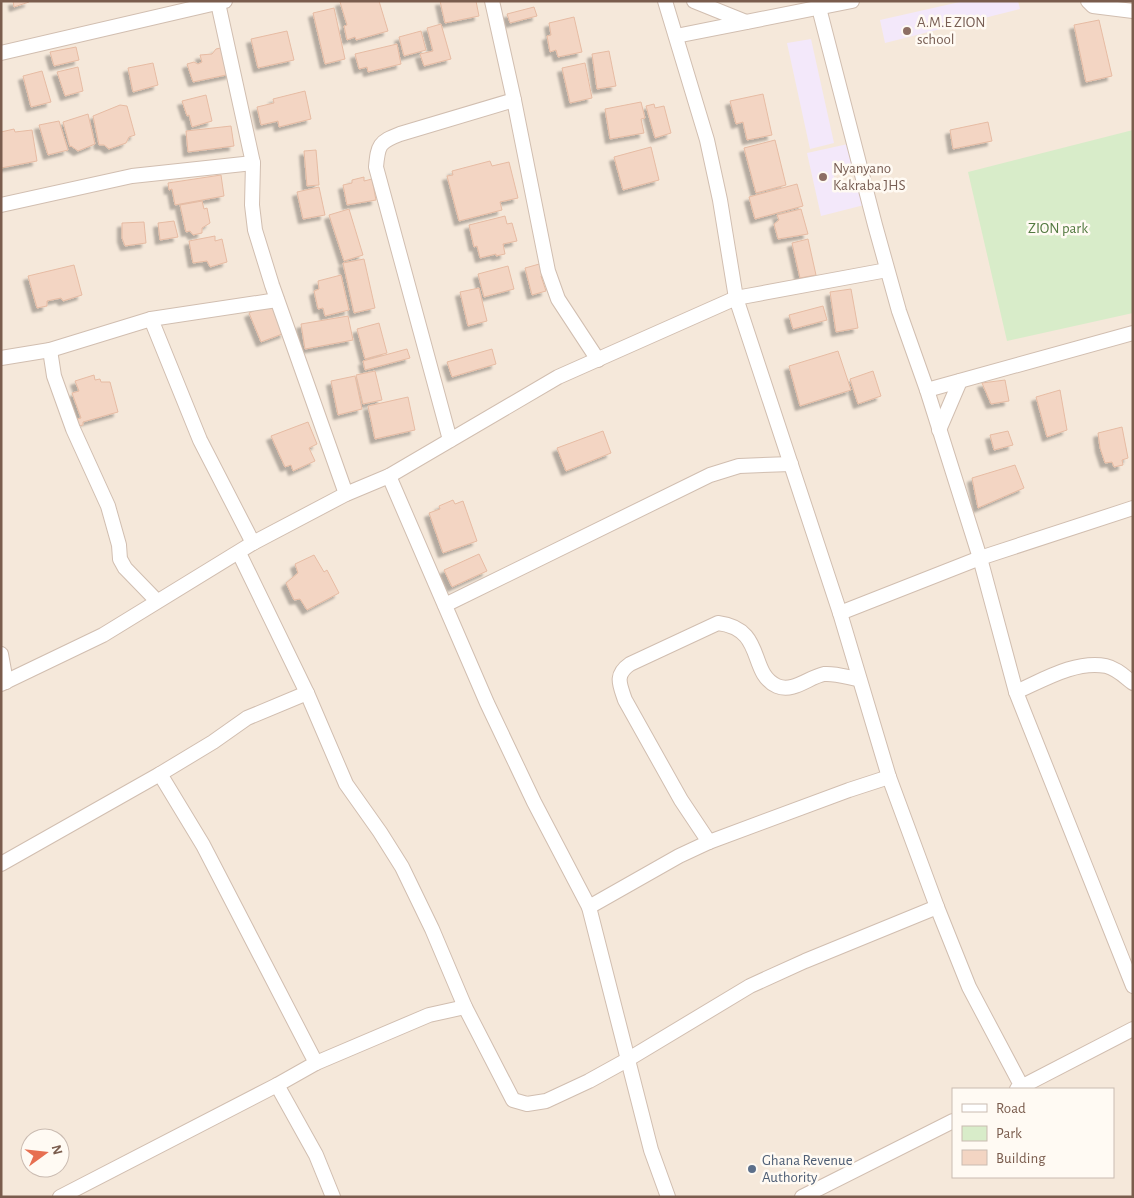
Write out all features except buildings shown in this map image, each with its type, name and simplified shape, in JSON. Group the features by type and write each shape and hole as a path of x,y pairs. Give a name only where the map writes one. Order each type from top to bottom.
{"street":[{"path":"492,1 548,271 558,299 598,360"},
{"path":"665,1 707,140 720,200 736,298 840,613 858,679 889,777 936,907 969,987 1019,1088 1133,1029"},
{"path":"694,1 746,22"},
{"path":"676,36 852,1"},
{"path":"1088,1 1093,6 1133,11"},
{"path":"1,53 189,5 221,2 253,163 252,205 255,230 277,300 346,494"},
{"path":"819,8 887,270 980,558 1016,692 1133,986"},
{"path":"450,440 376,167 378,149 385,140 400,134 514,100"},
{"path":"1,205 132,176 253,163"},
{"path":"1,654 4,683 103,635 238,554 253,543 346,494 389,476 558,377 736,298 887,270"},
{"path":"1,358 50,350 151,319 277,300"},
{"path":"151,319 200,440 253,543"},
{"path":"927,390 1133,333"},
{"path":"50,350 54,376 73,429 108,506 119,545 120,559 125,568 157,601"},
{"path":"939,430 960,381"},
{"path":"445,605 710,475 739,466 791,464"},
{"path":"389,476 487,703 534,802 589,907 651,1150 668,1197"},
{"path":"840,613 980,558 1133,508"},
{"path":"238,554 307,692 346,784 402,867 432,929 465,1007 513,1100 527,1104 546,1101 589,1081 627,1060 750,986 805,961 936,907"},
{"path":"709,842 680,800 626,700 620,687 622,670 630,664 718,623 744,632 753,645 764,674 775,685 782,688 792,688 816,676 826,674 858,679"},
{"path":"1016,692 1052,676 1086,666 1107,666 1122,674 1133,683"},
{"path":"1,864 160,774 213,742 247,718 307,692"},
{"path":"160,774 204,845 316,1063"},
{"path":"589,907 679,856 709,842 889,777"},
{"path":"60,1197 278,1085 316,1063 429,1015 465,1007"},
{"path":"278,1085 316,1155 333,1197"},
{"path":"802,1197 952,1122"}],"shaded area":[{"path":"1,1 1133,1 1133,1197 1,1197"},
{"name":"A.M.E ZION school","path":"964,1 1018,1 1020,9 885,43 880,20"},
{"path":"811,39 834,143 810,149 787,43"},
{"name":"Nyanyano Kakraba JHS","path":"857,142 861,163 832,170 838,190 867,184 872,203 821,216 807,153"}],"green space":[{"name":"ZION park","path":"1133,130 1133,313 1007,341 968,172"}],"place":[{"name":"A.M.E ZION school","path":"907,31"},
{"name":"Nyanyano Kakraba JHS","path":"823,177"},
{"name":"Ghana Revenue Authority","path":"752,1169"}]}
